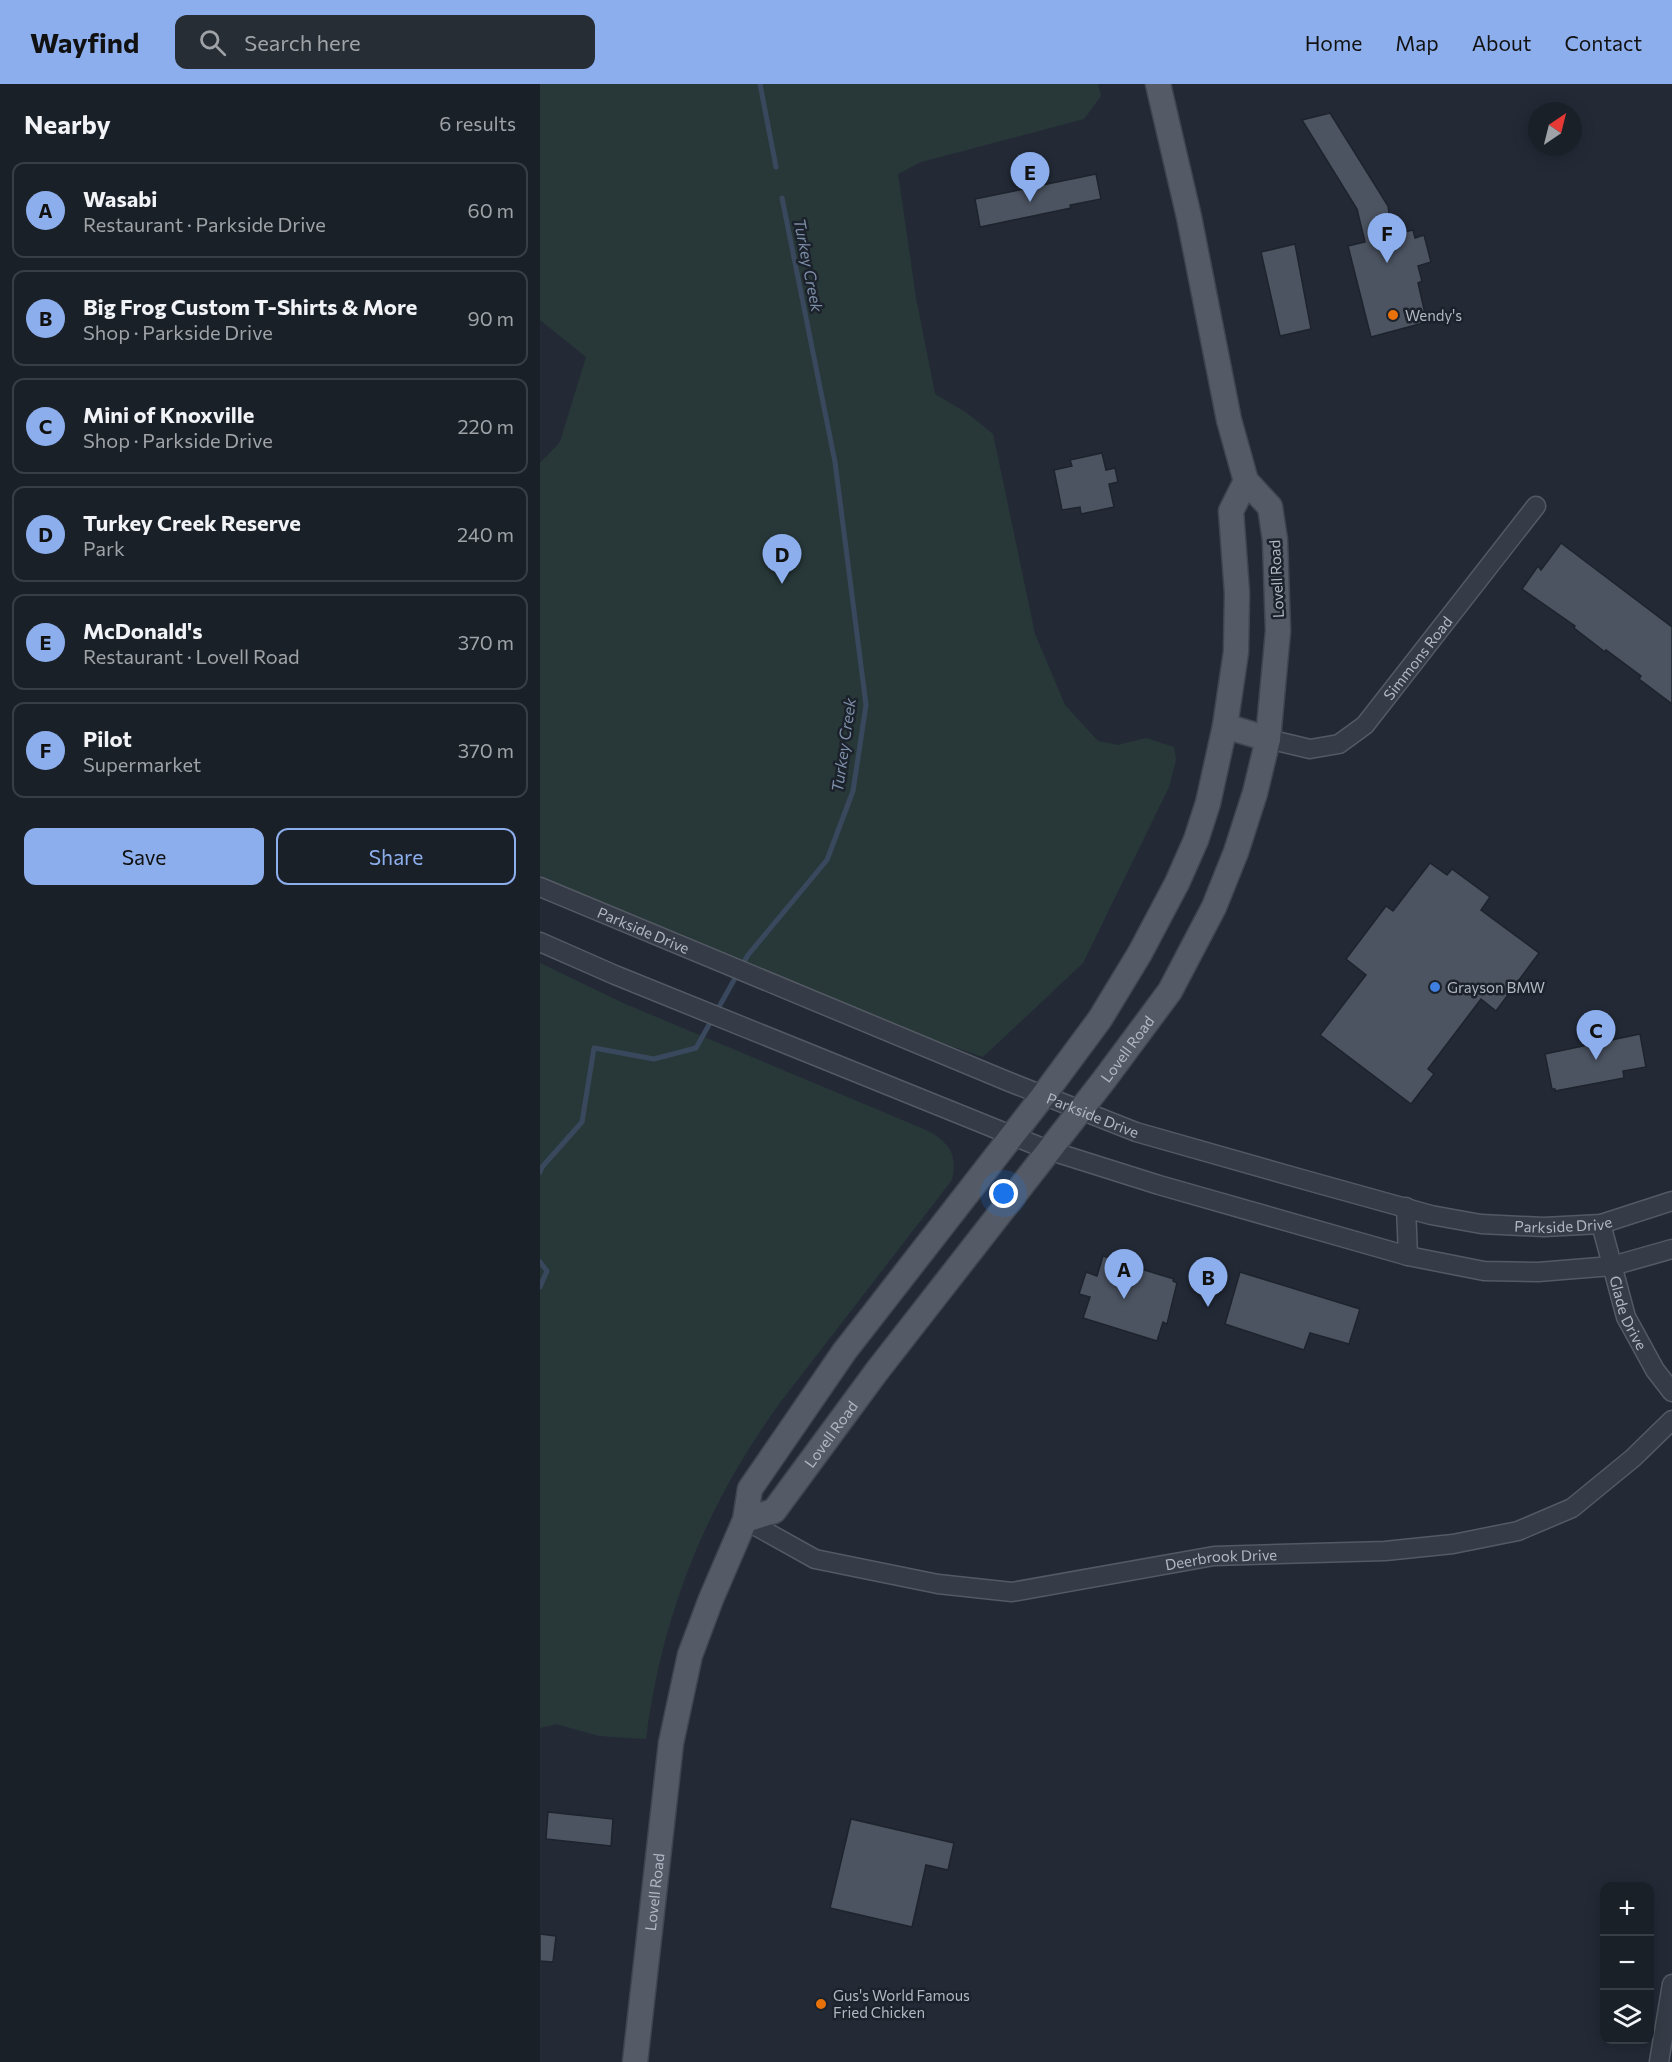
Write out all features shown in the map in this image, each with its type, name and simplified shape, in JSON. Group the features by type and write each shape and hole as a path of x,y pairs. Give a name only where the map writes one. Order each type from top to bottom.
{"main road":[{"name":"Lovell Road","path":"745,1520 774,1511 877,1371 1104,1080 1170,991 1214,907 1236,852 1254,793 1268,739 1278,631 1275,540 1270,507 1246,481 1224,398 1189,218 1158,84"},
{"name":"Lovell Road","path":"635,2062 671,1743 690,1655 745,1520 750,1489 831,1372 1105,1012 1140,954 1177,883 1196,840 1208,803 1225,726 1236,652 1237,593 1231,511 1246,481"},
{"path":"1225,726 1268,739"}],"street":[{"name":"Simmons Road","path":"1268,739 1310,749 1339,744 1365,725 1536,506"},
{"name":"Parkside Drive","path":"540,887 1043,1096 1137,1132 1431,1215 1481,1224 1544,1227 1601,1224 1672,1201"},
{"path":"540,942 1048,1150 1125,1175 1408,1256 1484,1271 1547,1271 1612,1266 1672,1250"},
{"path":"1406,1207 1408,1256"},
{"name":"Glade Drive","path":"1601,1224 1626,1317 1655,1370 1672,1392"},
{"name":"Deerbrook Drive","path":"745,1520 814,1559 938,1584 1012,1592 1214,1556 1385,1551 1453,1544 1518,1531 1572,1508 1633,1458 1672,1420"},
{"path":"1659,2062 1672,1984"}],"shaded area":[{"path":"540,84 1098,84 1101,96 1084,119 921,162 898,174 916,298 935,394 967,413 993,434 1035,634 1065,705 1098,741 1118,745 1146,738 1174,747 1176,760 1169,787 1083,963 983,1057 942,1043 540,877 540,463 560,442 586,357 540,320"},
{"path":"540,963 623,1003 926,1130 946,1144 954,1163 952,1180 782,1400 731,1478 710,1519 676,1603 653,1692 646,1739 599,1736 556,1724 540,1728"}],"building":[{"path":"1330,113 1388,206 1392,235 1413,230 1415,238 1424,235 1431,262 1418,266 1422,281 1418,283 1427,322 1371,337 1348,246 1365,242 1357,209 1302,120"},
{"path":"1096,174 1101,199 1070,205 1071,208 980,227 975,199"},
{"path":"1295,244 1311,329 1280,336 1261,252"},
{"path":"1102,453 1106,470 1115,468 1118,482 1109,484 1114,507 1081,514 1080,507 1062,510 1054,470 1072,466 1070,460"},
{"path":"1561,543 1672,627 1672,704 1639,679 1641,676 1606,650 1605,652 1574,628 1575,626 1522,589 1538,566 1541,570"},
{"name":"Grayson BMW","path":"1430,863 1447,875 1452,869 1490,897 1481,910 1539,953 1496,1011 1481,999 1428,1069 1434,1074 1411,1104 1320,1035 1366,975 1346,959 1386,906 1393,911"},
{"path":"1640,1034 1646,1067 1623,1071 1624,1078 1555,1091 1552,1089 1545,1054"},
{"path":"1103,1256 1142,1265 1141,1269 1174,1279 1173,1281 1177,1283 1167,1324 1163,1322 1157,1341 1083,1318 1090,1297 1079,1294 1086,1272 1097,1276"},
{"path":"1240,1272 1360,1309 1349,1344 1310,1333 1304,1350 1225,1324"},
{"path":"548,1812 613,1819 611,1846 546,1839"},
{"path":"851,1819 954,1843 948,1870 926,1865 912,1927 830,1908"},
{"path":"540,1934 556,1936 553,1962 540,1961"}],"waterway":[{"name":"Turkey Creek","path":"760,84 776,167"},
{"name":"Turkey Creek","path":"540,1172 582,1122 594,1048 654,1059 696,1048 748,955 827,860 853,791 866,705 835,462 782,198"},
{"name":"Turkey Creek","path":"540,1262 547,1271 540,1287"}],"place":[{"name":"McDonald's","path":"1030,202"},
{"name":"Pilot","path":"1387,263"},
{"name":"Wendy's","path":"1393,315"},
{"name":"Turkey Creek Reserve","path":"782,584"},
{"name":"Grayson BMW","path":"1435,987"},
{"name":"Mini of Knoxville","path":"1596,1060"},
{"name":"Wasabi","path":"1124,1299"},
{"name":"Big Frog Custom T-Shirts & More","path":"1208,1307"},
{"name":"Gus's World Famous Fried Chicken","path":"821,2004"}]}
